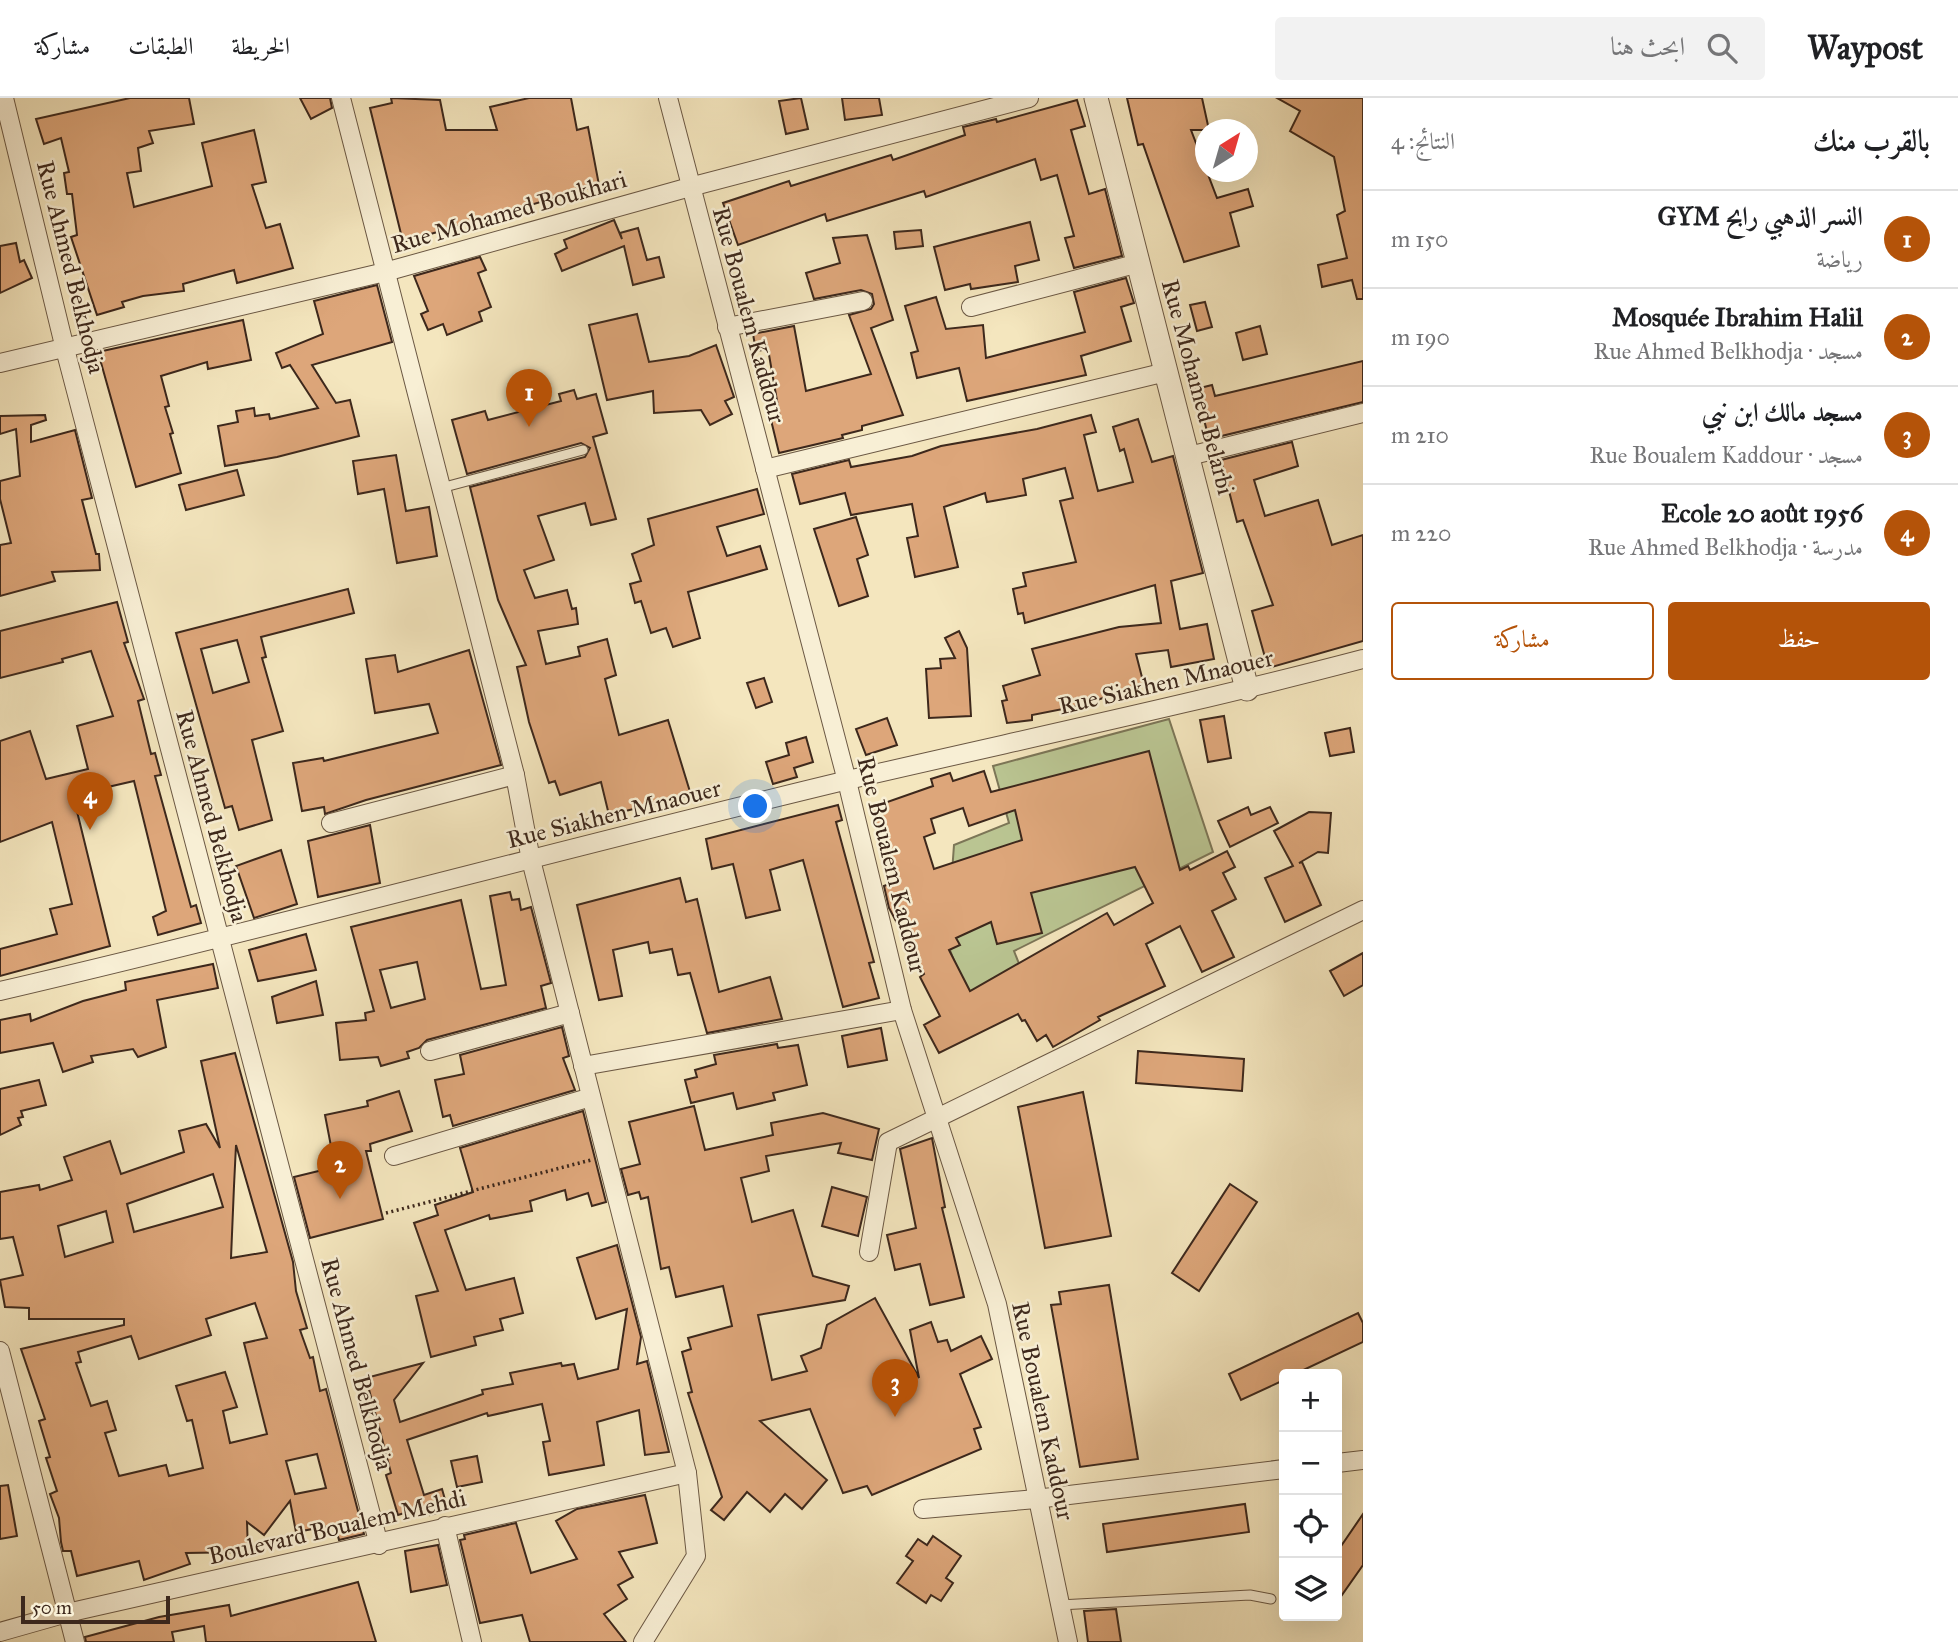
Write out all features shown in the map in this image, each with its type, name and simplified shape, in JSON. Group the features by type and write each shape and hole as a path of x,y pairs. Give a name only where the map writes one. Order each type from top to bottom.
{"street":[{"name":"Rue Ahmed Belkhodja","path":"4,98 65,349 379,1545"},
{"path":"341,98 514,775 531,860 687,1473 696,1556 645,1641"},
{"name":"Rue Boualem Kaddour","path":"668,98 847,781 902,1010 997,1304 1036,1500 1068,1642"},
{"name":"Rue Mohamed Boukhari","path":"0,363 385,272 690,187 1029,98"},
{"name":"Rue Mohamed Belarbi","path":"1096,98 1247,689"},
{"path":"971,307 1139,263"},
{"path":"727,327 863,301"},
{"path":"765,469 1166,372"},
{"path":"1189,457 1363,413"},
{"name":"Rue Siakhen Mnaouer","path":"0,991 219,940 847,781 1247,689 1363,659"},
{"path":"331,823 514,775"},
{"path":"869,1252 888,1142 1363,910"},
{"path":"583,1066 902,1010"},
{"path":"430,1051 570,1013"},
{"path":"394,1156 591,1097"},
{"path":"0,1351 75,1642"},
{"path":"1342,1462 1363,1460"},
{"path":"923,1509 1036,1500 1279,1470"},
{"name":"Boulevard Boualem Mehdi","path":"0,1633 67,1613 379,1545 445,1526 687,1473"},
{"path":"445,1526 472,1642"}],"lane":[{"path":"439,488 583,450"},
{"path":"1059,1605 1251,1595 1271,1599"}],"path":[{"path":"386,1213 606,1156"}],"green space":[{"path":"1169,719 1213,852 1014,951 1023,974 968,998 947,942 954,845 1009,823 993,766"}],"building":[{"path":"130,98 189,98 194,124 149,131 153,143 138,148 141,171 127,173 134,207 212,186 202,143 254,130 266,182 252,185 266,228 280,224 293,268 237,283 234,270 183,284 184,291 143,296 122,302 124,307 97,315 71,237 77,235 72,194 67,194 64,173 69,172 61,138 44,144 36,119"},
{"path":"300,98 330,98 332,108 311,119"},
{"path":"391,98 440,100 446,130 497,130 490,107 529,98 571,98 577,130 588,127 599,185 403,242 370,108 392,103"},
{"path":"801,98 808,129 786,134 779,101"},
{"path":"842,98 879,98 882,115 845,120"},
{"path":"1127,98 1202,98 1207,119 1195,119 1195,130 1191,130 1195,140 1195,182 1211,182 1217,198 1248,189 1253,206 1230,213 1239,246 1184,262 1143,144 1138,145"},
{"path":"1277,98 1363,98 1363,299 1357,299 1352,280 1322,287 1318,265 1347,258 1337,215 1345,211 1334,157 1290,131 1300,111"},
{"path":"1077,100 1085,126 1071,130 1089,194 1105,189 1122,256 1074,268 1065,238 1074,236 1057,175 1041,180 1035,159 926,197 924,191 827,221 825,214 738,245 723,203 789,181 791,186 891,155 893,160 965,135 963,127 996,119 997,122"},
{"path":"614,220 622,239 620,233 638,228 647,260 659,257 664,277 633,285 624,246 562,271 555,254 567,248 564,240"},
{"path":"1030,222 1039,260 1015,266 1018,282 971,289 970,284 945,290 934,247"},
{"path":"921,230 923,246 896,249 894,232"},
{"path":"867,235 893,320 871,328 903,415 862,426 862,430 842,435 843,438 779,453 771,420 780,418 768,349 756,351 753,334 794,326 806,391 871,374 849,315 871,309 874,304 872,294 861,290 814,299 806,273 840,263 833,238"},
{"path":"16,243 20,262 24,260 32,278 0,293 0,246"},
{"path":"480,257 486,270 478,273 491,307 479,312 482,321 447,335 443,324 428,330 421,314 428,311 414,276"},
{"path":"1126,278 1134,303 1121,307 1131,341 1081,356 1086,375 967,401 959,368 917,378 911,353 918,351 905,306 936,297 946,329 983,325 986,358 1085,332 1074,292"},
{"path":"377,285 392,342 312,365 336,403 350,400 359,436 277,457 225,466 218,426 238,422 236,411 254,408 255,416 269,414 270,419 318,408 290,365 282,368 276,353 323,334 314,301"},
{"path":"1205,302 1212,327 1197,331 1190,305"},
{"path":"637,314 649,362 689,356 716,345 734,397 725,401 732,414 710,425 701,410 654,413 653,391 607,400 589,325"},
{"path":"243,320 251,360 208,369 207,362 161,376 169,406 165,407 173,433 170,434 181,473 136,487 98,352"},
{"path":"1260,326 1267,354 1243,360 1236,333"},
{"path":"1363,361 1363,402 1209,439 1196,389 1212,385 1215,396"},
{"path":"574,390 577,399 596,394 607,433 593,437 616,519 591,525 585,503 538,516 554,560 524,570 535,598 567,590 572,609 576,608 578,624 538,631 546,664 580,656 578,647 607,639 616,675 605,679 619,735 668,720 691,795 609,815 601,782 560,795 555,781 549,783 529,722 517,667 526,665 498,600 470,487 585,457 590,448 581,443 467,474 452,420 485,411 488,420 561,401 559,394"},
{"path":"45,415 46,420 31,425 31,442 75,430 92,498 82,500 96,554 99,554 100,570 52,572 55,581 0,596 0,545 11,543 0,499 0,481 20,476 16,429 0,434 0,416"},
{"path":"1091,415 1096,432 1084,435 1098,491 1133,482 1124,449 1120,451 1113,427 1138,419 1152,462 1173,456 1203,573 1171,581 1180,629 1207,624 1214,659 1171,667 1168,650 1136,654 1144,685 1078,706 1032,715 1032,720 1007,723 1002,701 1007,700 1003,686 1040,675 1032,649 1119,627 1161,623 1155,585 1025,623 1023,613 1018,614 1013,589 1026,586 1023,573 1076,562 1060,501 1073,498 1065,468 1023,479 1026,495 987,502 985,493 944,507 958,567 915,577 907,538 918,536 912,504 851,515 845,493 800,504 792,474 849,460 851,467 912,456 941,446 1037,429"},
{"path":"1292,442 1298,466 1254,480 1265,516 1318,500 1332,545 1363,535 1363,641 1268,668 1252,611 1273,605 1243,520 1237,522 1221,460"},
{"path":"396,455 406,511 429,507 437,556 397,563 384,489 358,494 353,461"},
{"path":"237,470 244,495 186,510 179,485"},
{"path":"757,489 764,514 717,527 727,556 760,546 767,569 688,592 700,638 673,647 666,628 651,633 641,601 635,603 630,584 641,581 632,554 654,545 648,519"},
{"path":"856,517 868,555 857,559 868,596 839,606 814,529"},
{"path":"348,589 354,613 261,637 266,657 262,658 283,731 252,740 272,820 239,830 232,806 225,808 176,633","holes":["237,640 249,682 213,693 201,649"]},
{"path":"117,602 128,642 124,643 144,699 138,701 151,754 155,753 161,775 155,776 191,907 196,905 201,923 158,935 153,917 166,911 134,781 73,795 110,946 0,976 0,949 57,934 50,909 72,904 52,822 0,842 0,741 30,731 46,779 88,769 77,726 113,716 91,651 62,659 63,662 0,678 0,631"},
{"path":"959,631 967,648 971,716 929,718 926,669 941,668 940,659 955,658 945,638"},
{"path":"469,650 501,765 366,800 325,814 324,807 302,811 293,763 323,758 324,761 438,733 429,704 375,713 366,659 395,655 398,672"},
{"path":"764,678 772,702 756,708 747,683"},
{"path":"1224,716 1231,758 1208,762 1200,720"},
{"path":"887,718 897,745 866,755 856,729"},
{"path":"1350,728 1354,752 1330,756 1325,733"},
{"path":"806,737 813,762 794,768 797,777 773,784 766,762 789,755 786,743"},
{"path":"1149,751 1180,870 1188,866 1190,870 1227,851 1235,867 1223,873 1236,899 1212,911 1234,957 1202,972 1180,926 1146,944 1165,986 1098,1017 1100,1020 1053,1047 1046,1035 1037,1041 1025,1020 1022,1021 1018,1014 939,1053 924,1025 940,1016 920,977 924,974 889,908 884,886 898,881 870,808 933,786 931,779 950,773 953,781 984,771 991,792","holes":["963,808 969,826 1015,810 1022,840 934,869 924,837 935,833 931,819","1135,867 1153,903 1114,925 1107,913 970,991 949,950 960,945 956,938 991,922 997,944 1042,933 1031,893"]},
{"path":"838,805 842,820 836,822 874,962 869,963 879,998 843,1007 803,860 770,870 780,910 746,918 733,864 712,869 706,839"},
{"path":"1248,807 1251,815 1270,807 1278,823 1230,847 1218,821"},
{"path":"1309,812 1331,813 1328,853 1318,852 1299,863 1302,862 1321,905 1285,922 1265,878 1293,866 1274,831"},
{"path":"370,825 380,883 318,897 308,841"},
{"path":"281,850 297,904 254,918 236,866"},
{"path":"680,878 686,902 697,899 719,992 770,977 782,1019 707,1033 690,973 678,975 672,949 650,953 648,942 613,950 622,996 599,1000 577,905"},
{"path":"510,892 512,900 519,899 521,910 531,907 551,983 541,986 546,1008 427,1040 419,1048 407,1052 409,1058 381,1066 378,1057 340,1060 336,1023 366,1020 365,1013 374,1011 351,927 461,900 481,989 506,985 490,896","holes":["417,962 425,999 391,1008 380,970"]},
{"path":"306,934 316,970 258,981 249,950"},
{"path":"1363,953 1363,985 1344,996 1330,971"},
{"path":"213,964 218,988 157,1000 166,1047 138,1057 133,1049 91,1056 93,1062 63,1072 53,1043 0,1053 0,1020 30,1014 31,1021 83,1001 126,990 125,982"},
{"path":"316,981 323,1015 277,1023 272,997"},
{"path":"562,1027 569,1056 563,1058 575,1090 453,1126 450,1115 443,1117 435,1080 464,1074 460,1055"},
{"path":"881,1028 887,1060 848,1067 842,1036"},
{"path":"777,1044 778,1048 798,1045 807,1085 773,1093 775,1100 737,1109 733,1093 691,1103 685,1080 697,1077 695,1070 716,1064 714,1055"},
{"path":"1138,1051 1244,1059 1242,1091 1136,1083"},
{"path":"235,1053 293,1262 296,1291 307,1328 300,1330 310,1358 313,1357 320,1391 326,1389 364,1534 339,1540 335,1525 296,1532 290,1501 264,1535 247,1522 248,1552 186,1553 190,1564 144,1580 139,1561 77,1576 71,1551 63,1551 59,1518 50,1494 57,1491 46,1458 50,1457 39,1421 45,1419 21,1349 124,1325 124,1319 29,1319 29,1308 5,1307 0,1280 23,1275 13,1237 0,1239 0,1192 39,1185 40,1190 72,1180 64,1157 110,1141 121,1174 184,1152 179,1131 206,1124 220,1148 201,1061","holes":["236,1145 267,1252 231,1258","213,1174 223,1207 134,1232 127,1204","106,1211 113,1242 65,1257 58,1226","255,1303 267,1338 244,1343 267,1434 230,1443 223,1411 237,1407 225,1372 176,1386 187,1421 192,1420 203,1468 169,1476 166,1465 119,1476 105,1433 116,1430 107,1401 91,1406 76,1363 81,1362 78,1352 131,1336 139,1359 211,1335 206,1319","317,1454 326,1488 295,1494 286,1461"]},
{"path":"39,1080 46,1105 21,1111 23,1117 18,1118 21,1125 0,1135 0,1089"},
{"path":"399,1091 412,1131 370,1144 371,1151 366,1151 383,1219 310,1238 294,1177 335,1167 325,1115 368,1106 367,1101"},
{"path":"1083,1092 1111,1236 1045,1248 1018,1107"},
{"path":"694,1106 705,1150 773,1135 771,1123 823,1113 879,1129 872,1160 838,1153 841,1143 766,1156 769,1171 741,1178 752,1222 793,1210 813,1276 849,1286 845,1300 758,1315 772,1380 807,1371 801,1356 821,1348 827,1325 875,1298 919,1378 910,1330 931,1322 938,1342 947,1340 951,1351 981,1336 992,1359 960,1374 981,1427 974,1429 981,1449 872,1495 867,1486 843,1493 810,1409 760,1421 827,1480 802,1509 785,1494 770,1512 747,1492 724,1520 711,1510 722,1497 688,1393 692,1392 682,1352 691,1349 688,1338 732,1326 723,1286 676,1297 669,1267 661,1269 648,1197 641,1199 639,1192 628,1195 621,1169 640,1164 629,1122"},
{"path":"583,1111 606,1202 592,1206 588,1193 567,1200 565,1190 530,1201 532,1211 490,1219 489,1215 445,1230 466,1290 514,1278 523,1313 500,1319 503,1330 474,1337 476,1345 431,1357 416,1296 438,1291 414,1223 438,1215 435,1205 473,1192 460,1148"},
{"path":"932,1138 945,1207 942,1208 964,1297 930,1305 920,1264 895,1270 887,1235 916,1228 900,1149"},
{"path":"1230,1184 1257,1202 1199,1291 1172,1273"},
{"path":"832,1187 867,1197 858,1236 822,1226"},
{"path":"617,1245 641,1337 637,1364 647,1361 669,1452 645,1455 639,1410 597,1422 604,1465 549,1475 543,1442 550,1441 542,1404 488,1416 487,1413 407,1440 424,1495 442,1489 448,1510 430,1515 427,1506 398,1515 386,1475 391,1473 366,1378 423,1363 394,1400 400,1422 483,1394 482,1390 513,1384 510,1373 561,1363 562,1366 574,1364 578,1379 618,1369 627,1309 596,1319 577,1258"},
{"path":"1109,1285 1138,1459 1080,1467 1051,1305 1061,1304 1059,1292"},
{"path":"1358,1313 1363,1323 1363,1342 1306,1369 1279,1369 1279,1382 1241,1400 1229,1374"},
{"path":"477,1456 482,1482 457,1487 451,1461"},
{"path":"8,1485 17,1536 0,1539 0,1486"},
{"path":"645,1495 657,1543 619,1552 633,1577 618,1585 627,1599 604,1614 626,1642 530,1642 522,1615 480,1623 460,1540 465,1539 464,1535 516,1523 531,1573 577,1559 556,1521 577,1509"},
{"path":"1245,1504 1249,1532 1107,1552 1103,1524"},
{"path":"1363,1514 1363,1565 1342,1595 1342,1558 1342,1545"},
{"path":"933,1536 961,1556 946,1578 953,1583 941,1601 931,1595 926,1603 897,1583 913,1561 906,1556 918,1539 927,1545"},
{"path":"438,1545 447,1585 411,1592 405,1551"},
{"path":"358,1582 376,1642 206,1642 204,1626 172,1632 174,1642 86,1642 85,1637 159,1617 229,1605 231,1616"},
{"path":"1116,1609 1121,1642 1088,1642 1084,1611"}],"place":[{"name":"النسر الذهبي رابح GYM","path":"529,427"},
{"name":"Ecole 20 août 1956","path":"90,830"},
{"name":"Mosquée Ibrahim Halil","path":"340,1199"},
{"name":"مسجد مالك ابن نبي","path":"895,1417"}]}
